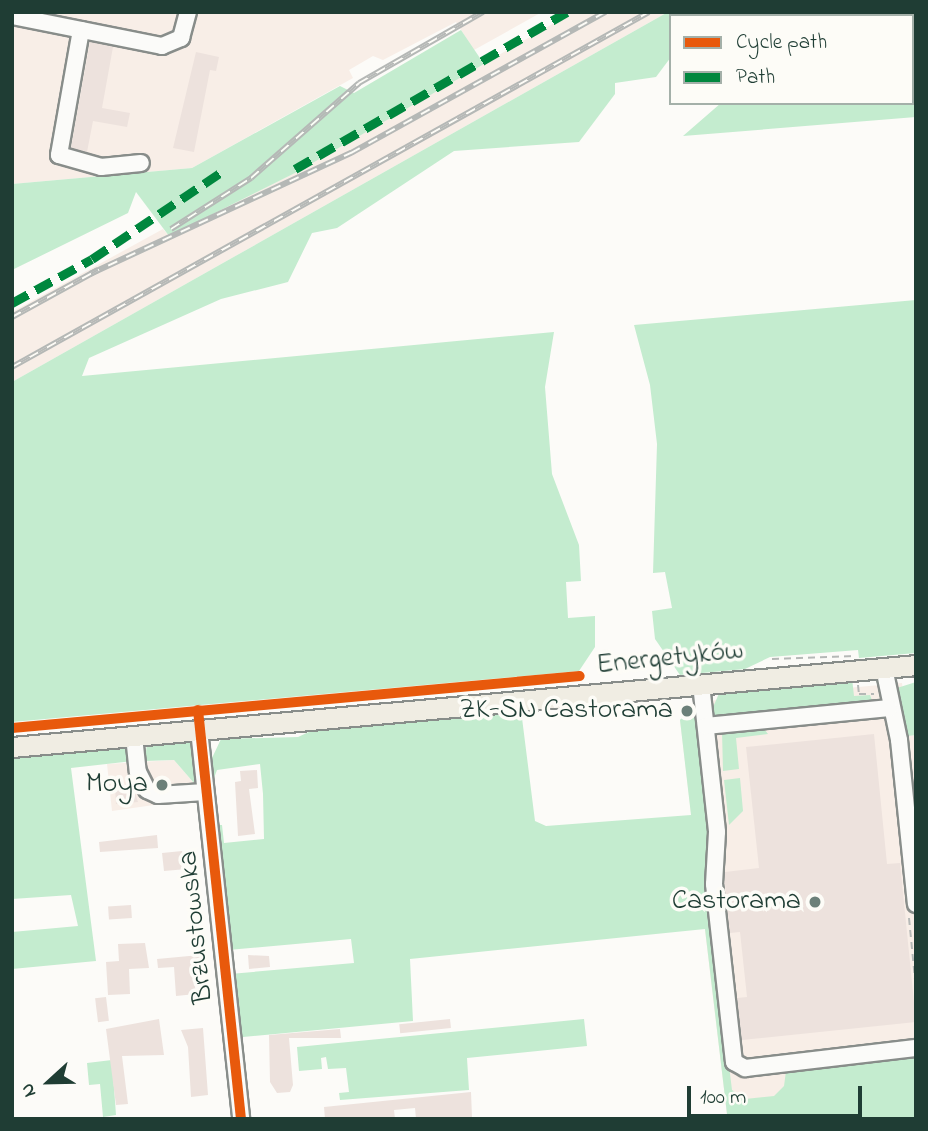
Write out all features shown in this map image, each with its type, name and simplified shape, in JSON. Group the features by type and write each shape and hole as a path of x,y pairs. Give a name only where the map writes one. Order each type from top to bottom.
{"main road":[{"name":"Energetyków","path":"12,747 916,665"}],"street":[{"path":"12,16 162,46 181,38 188,12"},
{"path":"81,30 59,155 101,167 141,163"},
{"path":"884,668 889,708 908,740 916,904"},
{"path":"701,684 717,832 714,884 734,1062 745,1068 916,1048"},
{"path":"706,726 889,708"},
{"name":"Brzustowska","path":"199,730 241,1119"},
{"path":"134,736 139,778 147,790 158,795 205,792"}],"shaded area":[{"path":"12,12 542,12 474,50 456,22 383,60 373,56 349,70 353,78 192,168 12,184"},
{"path":"573,12 668,12 12,382 12,312 163,229 169,236 297,172"},
{"path":"902,683 908,736 916,735 916,1085 727,1115 680,720 695,702"},
{"path":"174,760 194,783 196,799 112,811 107,764"}],"green space":[{"path":"668,12 720,12 669,14 669,60 656,77 615,83 615,94 579,142 454,151 337,228 312,233 288,282 221,299 89,358 82,376 554,332 545,387 552,474 579,545 581,581 566,582 568,618 595,616 595,647 579,671 12,722 12,382"},
{"path":"461,30 484,64 297,172 169,236 136,192 128,213 12,270 12,184 192,168 340,86 354,93"},
{"path":"914,80 916,117 683,136 719,105 914,105"},
{"path":"916,300 916,653 859,658 858,650 770,657 745,669 680,675 655,639 652,611 672,608 665,572 653,573 657,444 650,385 634,325"},
{"path":"852,678 854,696 870,695 873,703 719,718 711,712 720,691"},
{"path":"916,682 916,735 908,736 897,688"},
{"path":"695,702 709,836 706,876 732,1090 745,1099 774,1096 784,1086 786,1071 916,1052 916,1119 687,1119 727,1114 705,929 410,959 413,1021 243,1037 239,1049 230,974 354,963 351,939 228,950 214,825 222,825 224,843 264,839 263,794 260,764 217,770 214,778 212,758 221,739 298,737 324,725 521,710 535,821 546,826 691,815 680,720"},
{"path":"761,725 768,734 736,738 739,769 723,771 722,731"},
{"path":"187,739 195,748 194,783 174,760 145,761 147,743"},
{"path":"118,743 129,747 133,761 71,768 96,961 12,969 12,932 78,926 71,895 12,899 12,753"},
{"path":"740,778 743,811 729,825 724,780"},
{"path":"584,1019 587,1046 467,1058 469,1090 340,1100 339,1093 349,1092 346,1068 328,1069 326,1057 321,1058 322,1069 299,1071 297,1047"},
{"path":"112,1060 116,1115 103,1117 100,1084 89,1085 87,1063"}],"building":[{"path":"90,42 113,47 102,108 130,113 127,127 93,121 87,152 71,148"},
{"path":"196,52 219,57 216,71 210,70 194,152 173,148"},
{"name":"Castorama","path":"874,734 887,864 900,863 916,1022 742,1040 737,998 747,997 740,932 730,933 725,872 759,868 746,747"},
{"path":"257,770 258,788 249,789 255,834 238,836 235,782 241,781 240,771"},
{"path":"132,784 138,802 116,804 115,785"},
{"path":"157,835 158,848 100,852 99,842"},
{"path":"182,851 187,869 164,871 162,853"},
{"path":"131,905 132,918 109,920 108,907"},
{"path":"145,943 149,968 129,969 130,994 108,995 106,962 119,961 118,944"},
{"path":"200,955 200,965 192,965 196,994 176,996 174,967 158,968 157,959"},
{"path":"248,955 269,956 270,967 249,969"},
{"path":"106,997 109,1021 98,1022 95,998"},
{"path":"159,1019 164,1055 122,1056 128,1104 116,1105 106,1029"},
{"path":"450,1019 451,1028 400,1033 399,1024"},
{"path":"203,1028 208,1095 191,1097 188,1047 181,1030"},
{"path":"340,1029 341,1038 289,1038 293,1085 290,1092 277,1093 270,1082 269,1035"},
{"path":"471,1092 472,1117 416,1119 415,1108 394,1110 395,1119 325,1119 324,1107"}],"railway":[{"path":"171,229 251,178 359,83 483,12"},
{"path":"90,274 351,153 605,12"},
{"path":"12,367 649,12"},
{"path":"12,317 98,270"}],"marked path":[{"path":"295,169 567,12"},
{"path":"12,303 92,259 223,171"}],"cycle path":[{"path":"12,728 580,676"},
{"path":"198,710 241,1119"}],"place":[{"name":"ZK-SN Castorama","path":"687,711"},
{"name":"Moya","path":"162,785"},
{"name":"Castorama","path":"815,902"}]}
